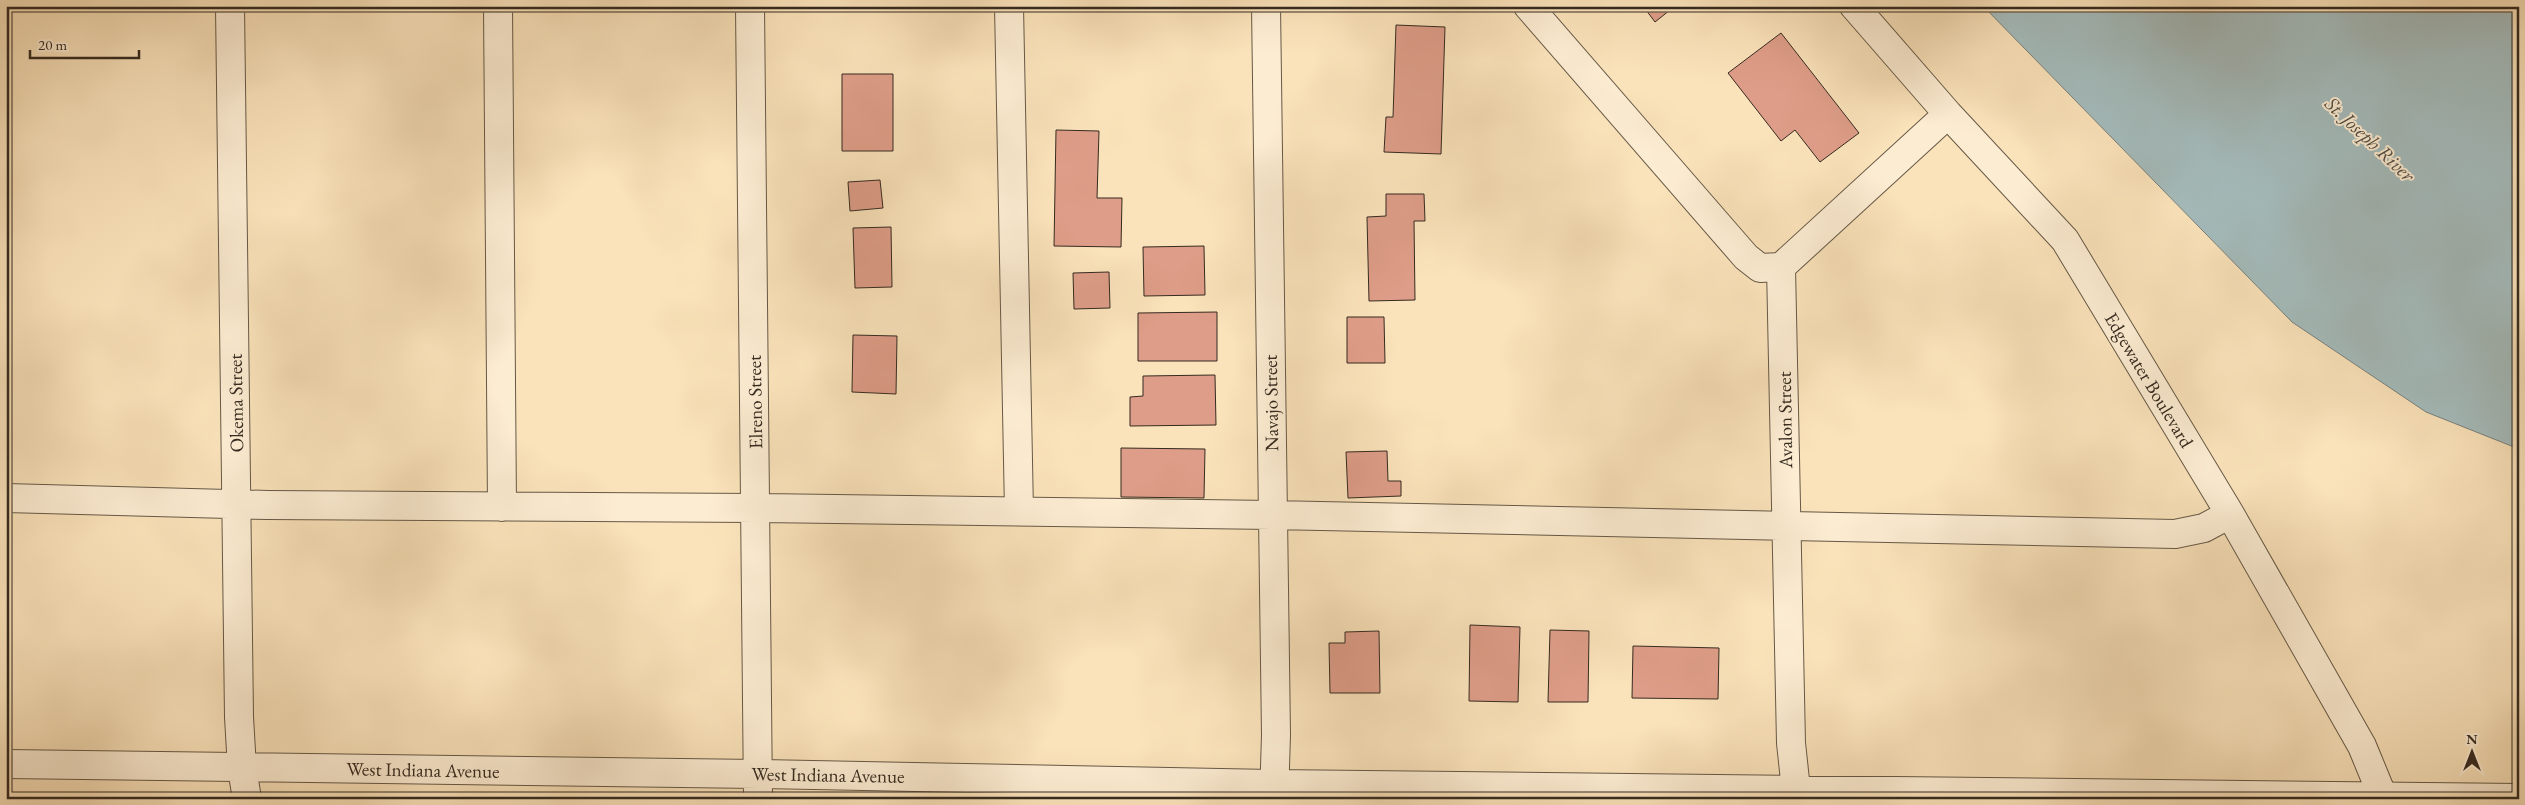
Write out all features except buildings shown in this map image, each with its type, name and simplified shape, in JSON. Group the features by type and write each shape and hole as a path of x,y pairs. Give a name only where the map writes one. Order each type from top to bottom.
{"street":[{"name":"Okema Street","path":"230,6 238,504 239,717 242,768 247,799"},
{"path":"498,6 502,506"},
{"name":"Elreno Street","path":"750,6 758,786"},
{"path":"1009,6 1019,511"},
{"name":"Navajo Street","path":"1266,6 1276,735 1274,791"},
{"path":"1528,6 1746,257 1760,268 1781,268 1948,114"},
{"name":"Edgewater Boulevard","path":"1854,6 1948,114 2065,240 2230,514 2362,746 2383,797"},
{"name":"Avalon Street","path":"1781,268 1790,743 1797,794"},
{"path":"6,498 238,504 756,508 1272,515 2175,534 2204,528 2230,514"},
{"name":"West Indiana Avenue","path":"6,764 242,768 758,786 2519,798"}],"water":[{"name":"St. Joseph River","path":"1983,6 2519,6 2519,449 2426,412 2292,322"}]}
